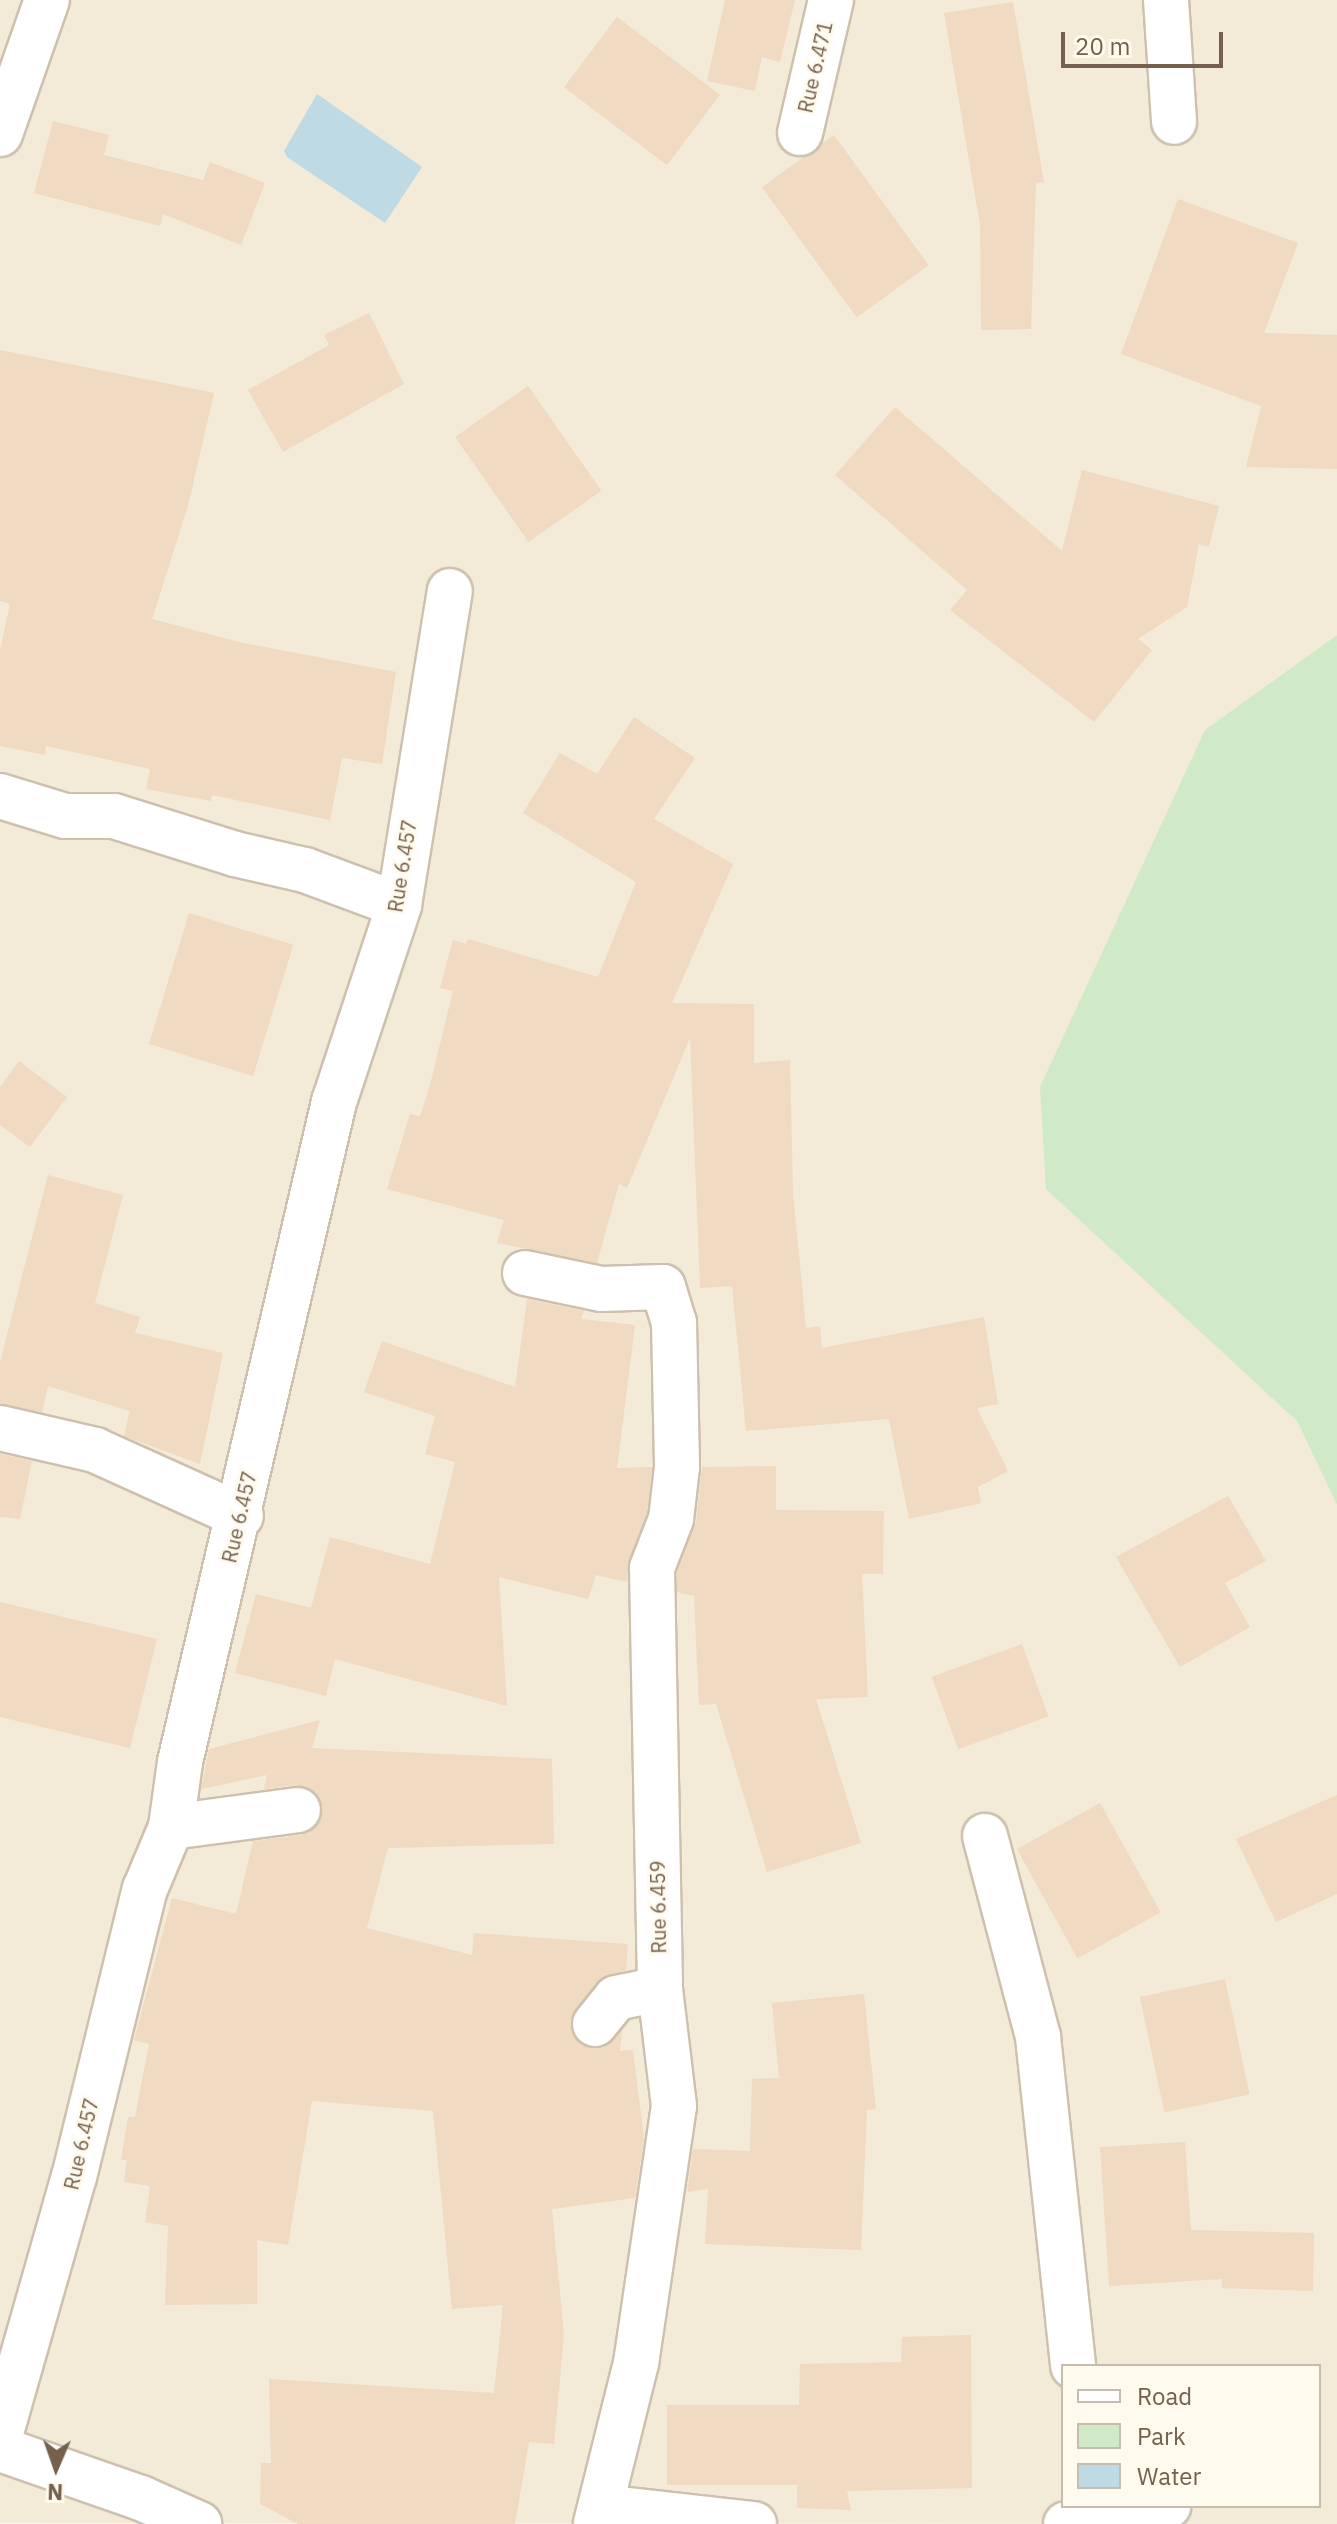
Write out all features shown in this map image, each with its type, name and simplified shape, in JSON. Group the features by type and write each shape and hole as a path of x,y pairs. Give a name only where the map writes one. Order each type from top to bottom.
{"street":[{"path":"0,134 47,0"},
{"name":"Rue 6.471","path":"800,133 831,0"},
{"path":"1166,0 1174,122"},
{"name":"Rue 6.457","path":"0,2436 74,2177 145,1889 171,1827 180,1762 241,1516 334,1102 399,905 450,591"},
{"path":"0,796 65,816 114,816 235,854 305,870 399,905"},
{"name":"Rue 6.459","path":"525,1273 601,1289 663,1287 674,1322 677,1467 671,1519 652,1568 660,1989 674,2106 671,2148 636,2363 599,2516"},
{"path":"0,1428 95,1450 241,1516"},
{"path":"171,1827 298,1810"},
{"path":"985,1836 1038,2037 1073,2364"},
{"path":"595,2024 616,1998 660,1989"},
{"path":"0,2449 141,2498 199,2524"},
{"path":"1066,2524 1157,2508"},
{"path":"599,2516 754,2524"}],"shaded area":[{"path":"0,0 1337,0 1337,635 1205,731 1275,1398 1297,1421 1337,1505 1337,2524 0,2523"}],"green space":[{"path":"1337,635 1337,1505 1297,1421 1046,1189 1040,1087 1205,730"}],"water":[{"path":"317,94 422,167 385,223 287,157 284,151"}],"building":[{"path":"725,0 795,0 780,62 762,57 755,91 707,81"},
{"path":"1013,2 1044,182 1036,183 1031,329 981,330 980,225 944,13"},
{"path":"617,17 720,95 667,165 564,87"},
{"path":"53,121 109,135 104,155 203,180 210,162 265,183 241,245 163,214 160,226 34,193"},
{"path":"834,135 929,265 857,318 762,187"},
{"path":"1178,199 1298,243 1264,333 1337,335 1337,469 1246,467 1261,406 1121,354"},
{"path":"369,313 404,384 283,452 248,390 329,345 324,335"},
{"path":"0,350 214,393 188,506 152,619 243,643 396,672 382,764 342,758 330,820 212,795 211,801 146,789 150,769 46,746 45,755 0,746 0,650 10,604 0,601"},
{"path":"528,386 601,491 529,542 455,437"},
{"path":"895,407 1062,551 1082,470 1219,506 1209,547 1199,544 1187,607 1138,639 1152,650 1094,722 950,610 967,590 835,475"},
{"path":"634,717 695,758 654,819 733,864 672,1003 754,1004 754,1063 790,1060 793,1192 806,1328 820,1326 822,1348 984,1317 998,1404 977,1408 1008,1471 978,1487 981,1503 909,1519 889,1419 746,1431 732,1286 700,1288 690,1038 627,1188 619,1184 597,1263 497,1243 504,1220 387,1189 410,1114 420,1116 430,1085 453,991 440,988 453,940 466,944 468,939 598,977 636,882 523,813 560,753 597,774"},
{"path":"189,913 293,945 253,1076 149,1044"},
{"path":"19,1061 67,1097 30,1147 0,1125 0,1087"},
{"path":"48,1175 123,1195 95,1303 140,1317 135,1333 223,1353 200,1464 124,1436 130,1411 48,1386 42,1412 0,1404 0,1362"},
{"path":"527,1299 584,1311 581,1319 635,1325 617,1468 652,1467 647,1513 629,1560 627,1582 596,1575 588,1599 499,1577 507,1706 335,1659 326,1696 235,1673 256,1594 311,1608 330,1537 430,1564 455,1462 425,1454 435,1416 364,1392 382,1341 515,1387"},
{"path":"0,1454 32,1461 20,1519 0,1517"},
{"path":"776,1466 776,1510 884,1511 883,1574 862,1574 868,1697 816,1699 861,1843 767,1872 716,1704 699,1705 694,1596 677,1592 677,1572 696,1522 702,1467"},
{"path":"1228,1496 1266,1561 1225,1583 1250,1627 1180,1667 1116,1557"},
{"path":"0,1602 157,1639 130,1748 0,1717"},
{"path":"1022,1644 1048,1716 958,1749 932,1677"},
{"path":"320,1720 312,1748 552,1759 554,1844 388,1848 367,1928 472,1955 474,1933 628,1944 626,1970 597,1982 570,2021 580,2044 603,2048 622,2031 620,2051 633,2050 644,2138 635,2198 552,2209 564,2334 554,2444 529,2442 515,2524 298,2524 260,2504 261,2463 271,2463 269,2379 494,2393 503,2305 452,2309 433,2111 312,2101 288,2245 257,2240 257,2304 165,2305 168,2226 145,2222 150,2186 124,2182 127,2160 121,2160 128,2117 135,2117 149,2044 134,2040 172,1898 236,1914 253,1841 302,1835 321,1819 317,1794 295,1785 264,1789 267,1775 201,1789 209,1749"},
{"path":"1337,1795 1337,1894 1276,1922 1236,1839"},
{"path":"1100,1803 1161,1912 1078,1958 1017,1849"},
{"path":"1225,1979 1250,2094 1164,2113 1140,1997"},
{"path":"864,1994 876,2109 867,2110 861,2250 705,2244 708,2189 687,2192 693,2149 750,2151 752,2079 779,2078 772,2003"},
{"path":"1185,2142 1191,2230 1314,2233 1313,2291 1222,2288 1222,2279 1109,2286 1100,2147"},
{"path":"971,2335 972,2488 847,2491 851,2510 797,2508 797,2485 667,2485 667,2405 799,2405 800,2364 901,2362 902,2337"}]}
